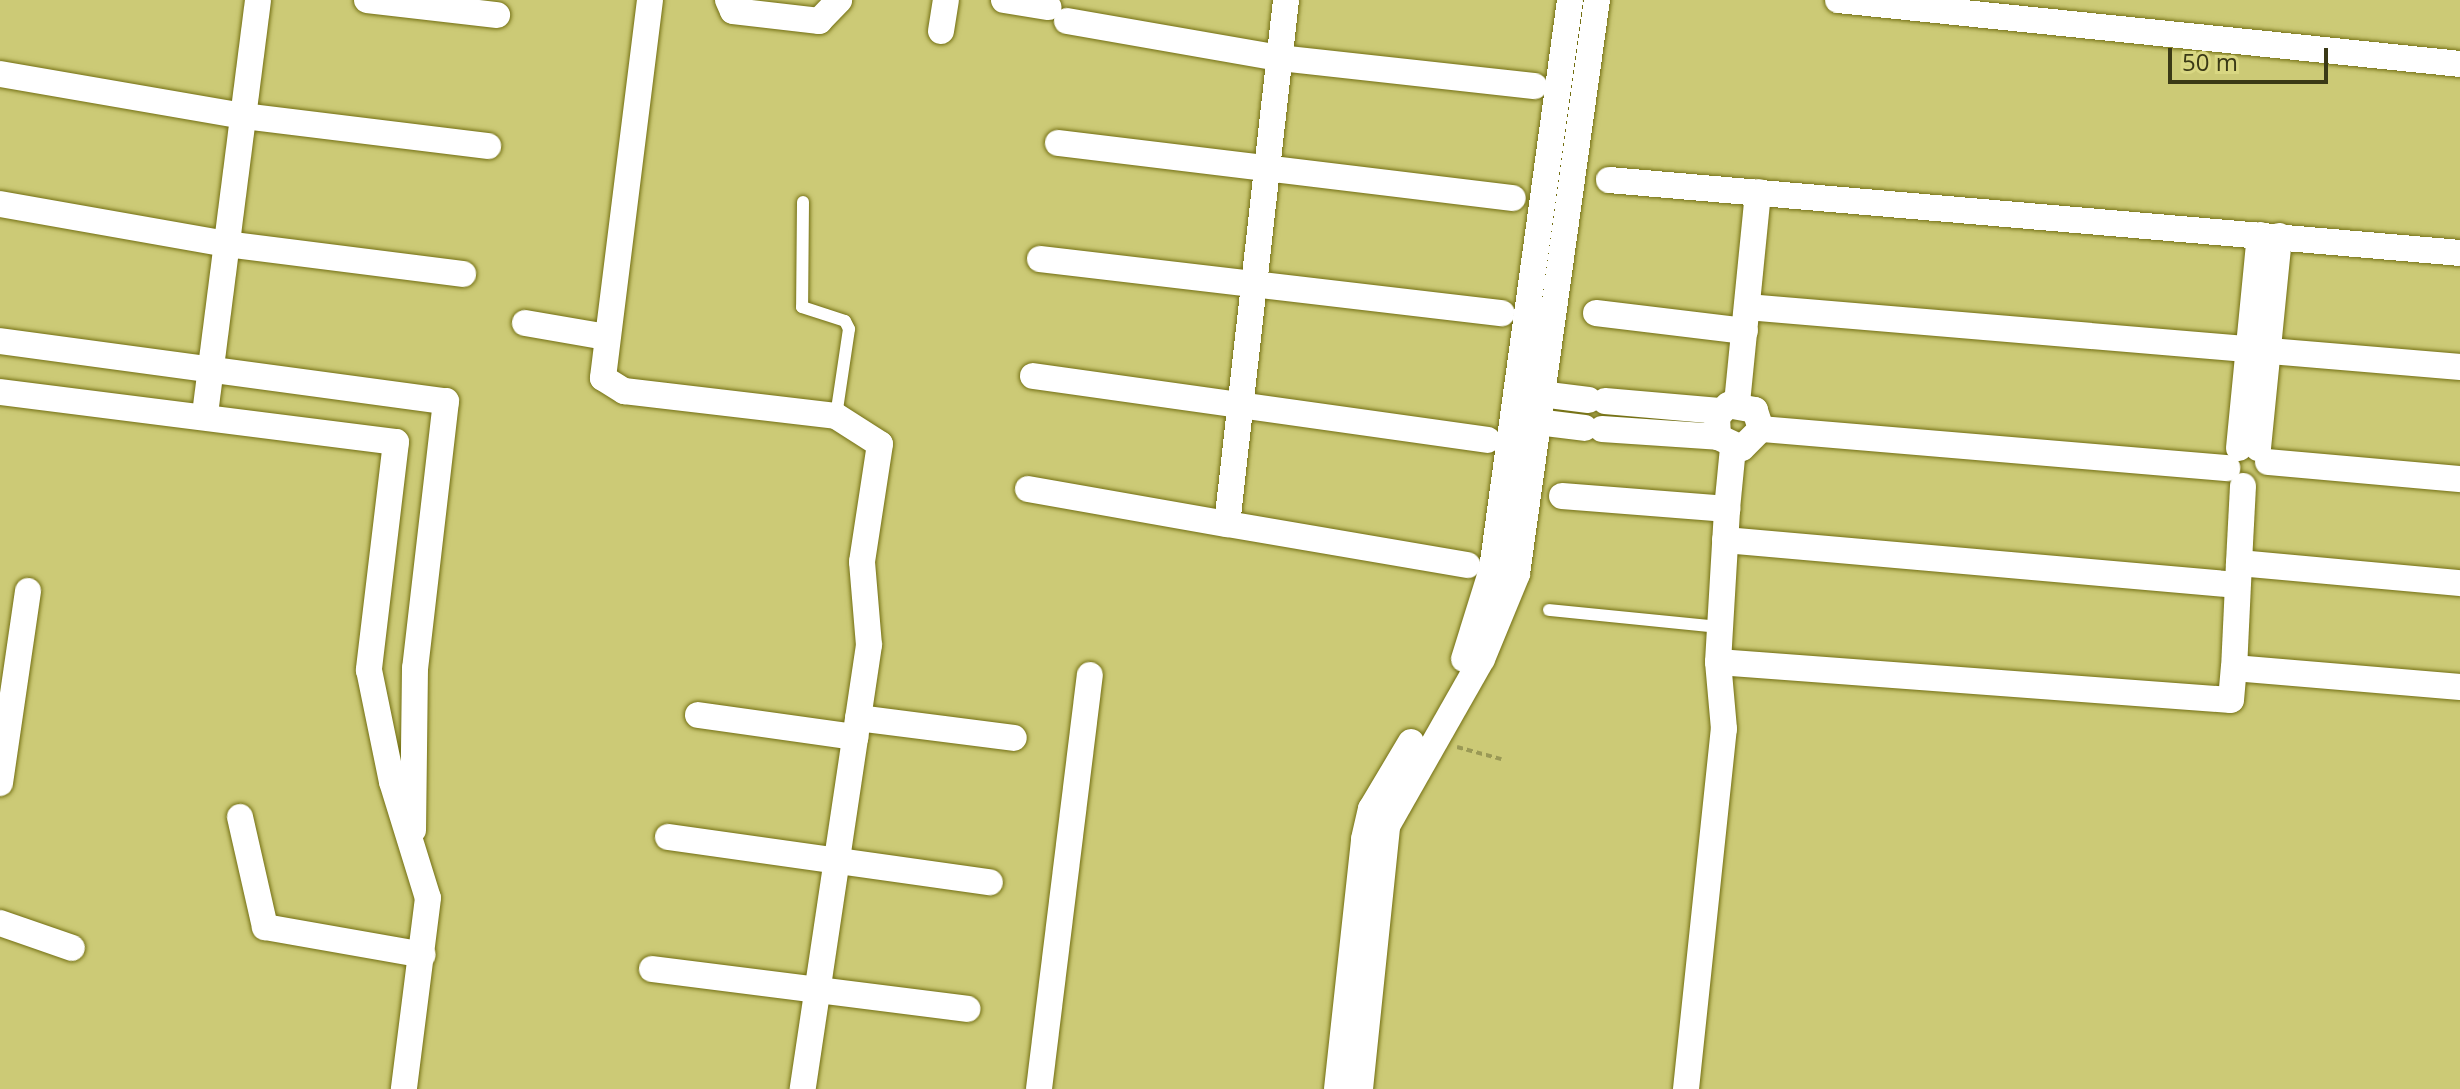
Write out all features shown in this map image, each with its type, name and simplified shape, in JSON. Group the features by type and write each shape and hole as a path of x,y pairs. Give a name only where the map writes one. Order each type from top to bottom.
{"street":[{"path":"205,414 258,0"},
{"path":"367,0 497,15"},
{"path":"650,0 603,378 624,391 836,416 880,444 862,562 870,633 803,1089"},
{"path":"728,0 733,11 819,21 839,0"},
{"path":"941,31 946,0"},
{"path":"1004,0 1058,14 1280,58 1534,86"},
{"path":"1227,524 1286,0"},
{"path":"1530,393 1570,0"},
{"path":"1360,1089 1387,826 1475,656 1491,569 1526,421 1597,0"},
{"path":"1838,0 2460,64"},
{"path":"0,74 243,116 488,146"},
{"path":"1058,143 1513,198"},
{"path":"1609,180 2460,253"},
{"path":"1686,1089 1724,729 1718,627 1727,509 1727,425 1746,319 1758,192"},
{"path":"0,204 226,244 463,274"},
{"path":"1718,662 2231,700 2247,462 2269,236"},
{"path":"1040,259 1255,288 1502,313"},
{"path":"1596,313 2258,348 2460,367"},
{"path":"525,323 606,337"},
{"path":"0,341 447,403 415,668 412,838"},
{"path":"1033,376 1488,440"},
{"path":"0,392 205,414 396,442 369,670 428,898 404,1089"},
{"path":"1530,393 1596,401 1727,425 1750,445 1761,429"},
{"path":"1526,421 1594,428 1727,425 1755,410 1761,429"},
{"path":"1761,429 2460,479"},
{"path":"1028,489 1491,569"},
{"path":"1562,496 1727,509"},
{"path":"1725,540 2238,574 2460,583"},
{"path":"0,783 28,591"},
{"path":"2234,668 2460,687"},
{"path":"1039,1089 1090,675"},
{"path":"1337,1089 1371,809 1449,702"},
{"path":"698,715 1014,738"},
{"path":"240,817 265,927 423,955"},
{"path":"668,837 990,882"},
{"path":"0,923 72,948"},
{"path":"652,969 967,1009"}],"lane":[{"path":"803,202 802,307 845,321 849,329 836,416"},
{"path":"1549,610 1718,627"}],"path":[{"path":"1431,740 1501,759"}]}
